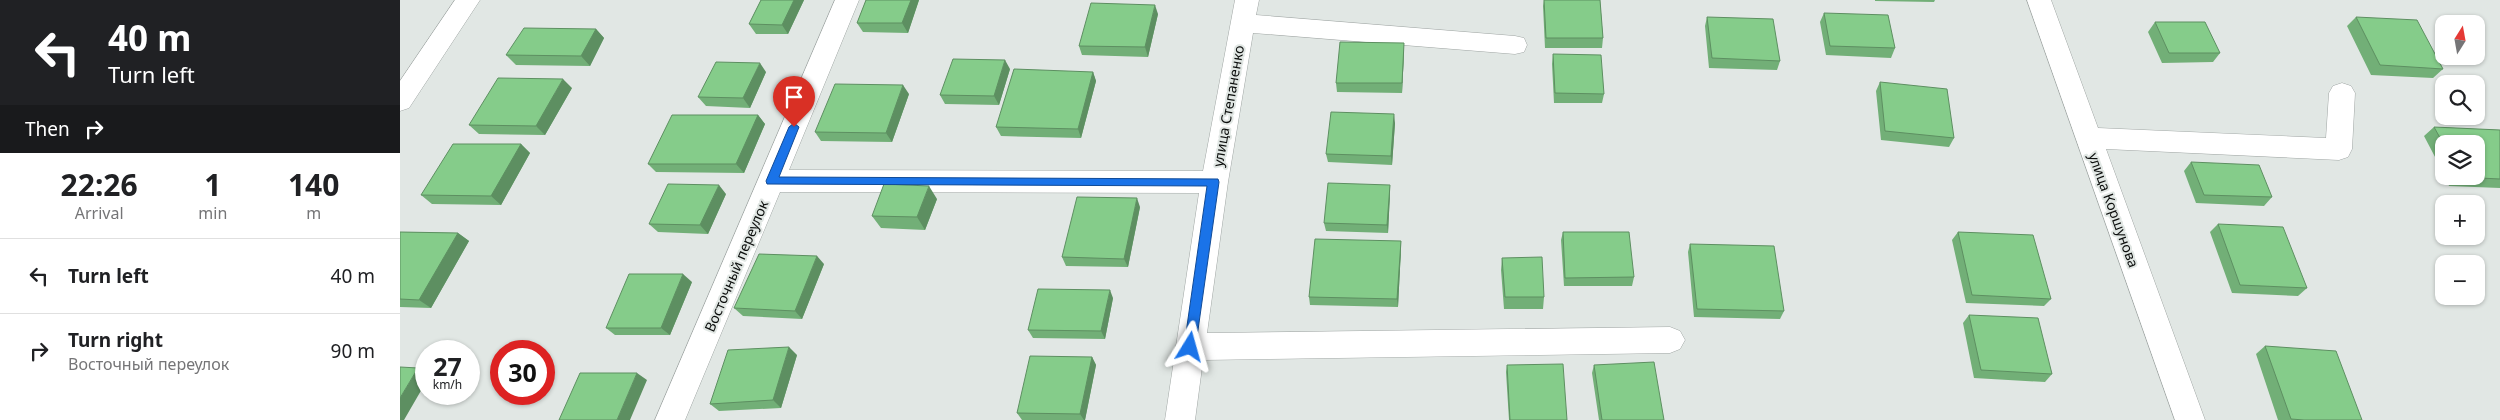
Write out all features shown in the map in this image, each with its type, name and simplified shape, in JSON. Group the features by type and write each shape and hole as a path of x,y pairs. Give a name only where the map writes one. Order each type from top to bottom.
{"street":[{"path":"400,101 468,0"},
{"name":"Восточный переулок","path":"670,420 847,0"},
{"name":"улица Коршунова","path":"2039,0 2190,420"},
{"path":"1245,11 1515,45"},
{"name":"улица Степаненко","path":"1180,420 1214,182 1245,11"},
{"path":"2088,138 2339,149 2342,93"},
{"path":"771,181 1214,182"},
{"path":"1190,347 1670,340"}],"building":[{"path":"761,0 794,0 782,25 749,24"},
{"path":"866,0 911,0 902,23 857,23"},
{"path":"1544,0 1600,0 1603,38 1546,38"},
{"path":"1091,3 1155,5 1145,47 1079,46"},
{"path":"1824,13 1888,15 1895,48 1830,46"},
{"path":"1707,17 1773,19 1780,61 1712,58"},
{"path":"2356,17 2417,20 2435,54 2435,65 2441,65 2443,69 2380,65"},
{"path":"2155,22 2205,22 2220,53 2169,53"},
{"path":"524,28 596,29 581,56 506,55"},
{"path":"1340,42 1404,43 1402,83 1336,83"},
{"path":"1553,54 1601,55 1604,94 1555,93"},
{"path":"953,59 1005,60 994,96 940,95"},
{"path":"716,62 760,63 743,98 698,97"},
{"path":"1014,69 1093,72 1078,129 996,127"},
{"path":"498,78 563,79 536,126 469,125"},
{"path":"1880,82 1947,89 1954,138 1885,131"},
{"path":"835,84 903,85 886,133 815,132"},
{"path":"1331,112 1394,114 1391,156 1326,154"},
{"path":"672,115 758,115 736,164 648,164"},
{"path":"2434,127 2500,130 2500,179 2485,178 2485,135 2438,135"},
{"path":"453,144 521,144 491,196 421,195"},
{"path":"2191,162 2259,165 2272,197 2204,195"},
{"path":"1328,183 1390,185 1387,225 1324,223"},
{"path":"668,184 719,185 700,225 649,224"},
{"path":"884,184 929,186 917,217 872,216"},
{"path":"1077,197 1137,198 1124,259 1062,257"},
{"path":"2218,224 2283,227 2307,288 2240,285"},
{"path":"400,232 458,233 419,300 400,299"},
{"path":"1563,232 1629,232 1634,277 1565,278"},
{"path":"1958,232 2033,235 2051,299 1972,295"},
{"path":"1315,239 1401,241 1397,299 1309,297"},
{"path":"1690,244 1774,246 1784,311 1697,309"},
{"path":"759,254 817,256 795,311 734,308"},
{"path":"1542,257 1544,297 1505,297 1502,258"},
{"path":"629,274 683,274 661,328 606,328"},
{"path":"1038,289 1110,290 1101,331 1028,330"},
{"path":"1969,315 2038,318 2052,374 1981,370"},
{"path":"2265,346 2336,351 2362,420 2291,419"},
{"path":"789,347 773,400 710,404 728,350"},
{"path":"1030,356 1092,357 1080,414 1017,413"},
{"path":"1654,362 1664,420 1602,420 1594,365"},
{"path":"1563,364 1567,420 1510,420 1507,365"},
{"path":"400,367 415,368 415,373 400,398"},
{"path":"580,373 637,373 617,420 559,420"}],"route":[{"path":"794,127 771,181 1214,182 1190,347"}]}
